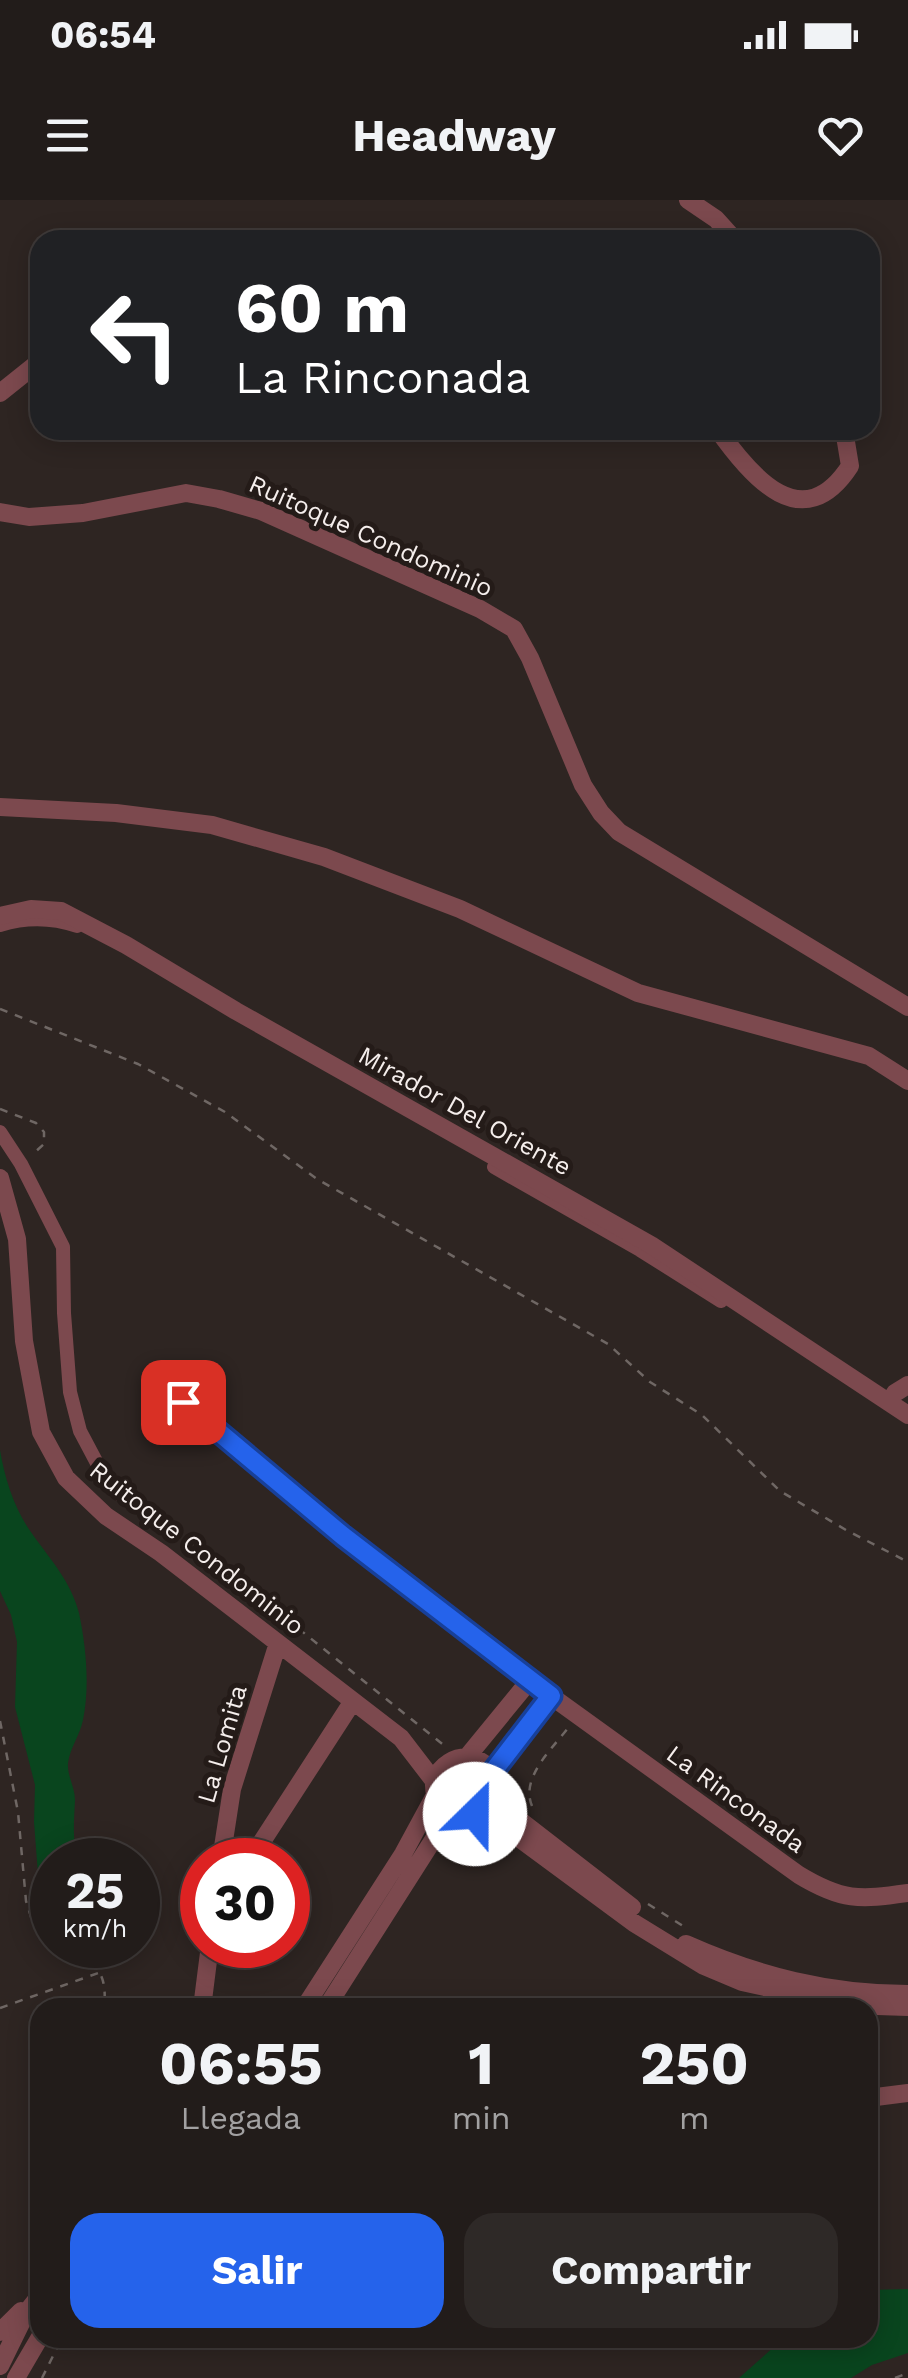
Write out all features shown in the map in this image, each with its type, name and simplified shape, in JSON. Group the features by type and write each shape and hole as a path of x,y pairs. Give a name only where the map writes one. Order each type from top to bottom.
{"street":[{"path":"688,200 726,230"},
{"path":"0,393 30,369"},
{"path":"725,440 743,465 776,492 795,500 822,496 839,483 850,466 846,440"},
{"name":"Ruitoque Condominio","path":"0,512 29,517 71,514 186,494 220,499 261,510 480,608 514,629 583,785 618,832 908,1007"},
{"path":"0,807 116,813 212,825 324,857 460,909 638,993 869,1056 908,1081"},
{"name":"Mirador Del Oriente","path":"0,916 31,909 61,911 126,945 652,1245 890,1401 908,1418"},
{"path":"0,925 15,920 54,918 82,928 640,1250 908,1418"},
{"path":"0,1132 21,1164 63,1247 70,1392 80,1431 118,1494"},
{"name":"Ruitoque Condominio","path":"0,1178 17,1239 24,1341 42,1432 66,1478 106,1516 161,1552 400,1738 444,1809 460,1816"},
{"path":"890,1401 908,1385"},
{"name":"La Rinconada","path":"183,1402 343,1536 530,1680 799,1875 831,1894 869,1898 908,1893"},
{"name":"La Lomita","path":"224,1838 232,1789 278,1643"},
{"path":"310,1998 403,1854 443,1765 530,1680"},
{"path":"486,1804 491,1774 551,1696"},
{"path":"264,1838 354,1701"},
{"name":"Ruitoque Condominio","path":"400,1738 482,1762 491,1774"},
{"path":"332,1998 435,1837 460,1816 486,1804"},
{"path":"486,1804 681,1941 776,1978 814,1988 908,1994"},
{"path":"486,1804 634,1923 704,1966 742,1982 814,1998"},
{"path":"203,1998 207,1968"},
{"path":"878,2006 908,2007"},
{"path":"878,2097 908,2094"},
{"path":"0,2332 30,2304"},
{"path":"0,2366 30,2308"},
{"path":"16,2378 34,2348"}],"path":[{"path":"0,1009 138,1064 225,1112 317,1179 608,1344 650,1382 702,1415 780,1491 908,1562"},
{"path":"0,1109 36,1122 44,1132 44,1144 21,1164"},
{"path":"118,1494 294,1625 456,1756"},
{"path":"536,1812 528,1801 532,1776 578,1715"},
{"path":"0,1722 18,1812 30,1914"},
{"path":"639,1896 684,1926"},
{"path":"98,1968 103,1998"},
{"path":"0,2008 101,1972"},
{"path":"42,2378 57,2348"},
{"path":"895,2378 908,2373"}],"green space":[{"path":"0,1450 21,1516 71,1591 81,1626 87,1680 85,1707 68,1763 75,1795 74,1838 35,1838 35,1785 15,1707 17,1642 0,1591"},
{"path":"908,2289 908,2353 872,2365 851,2378 739,2378 773,2348 878,2348 878,2290"}],"route":[{"path":"183,1402 343,1536 551,1696 491,1774 491,1798 475,1814"}]}
